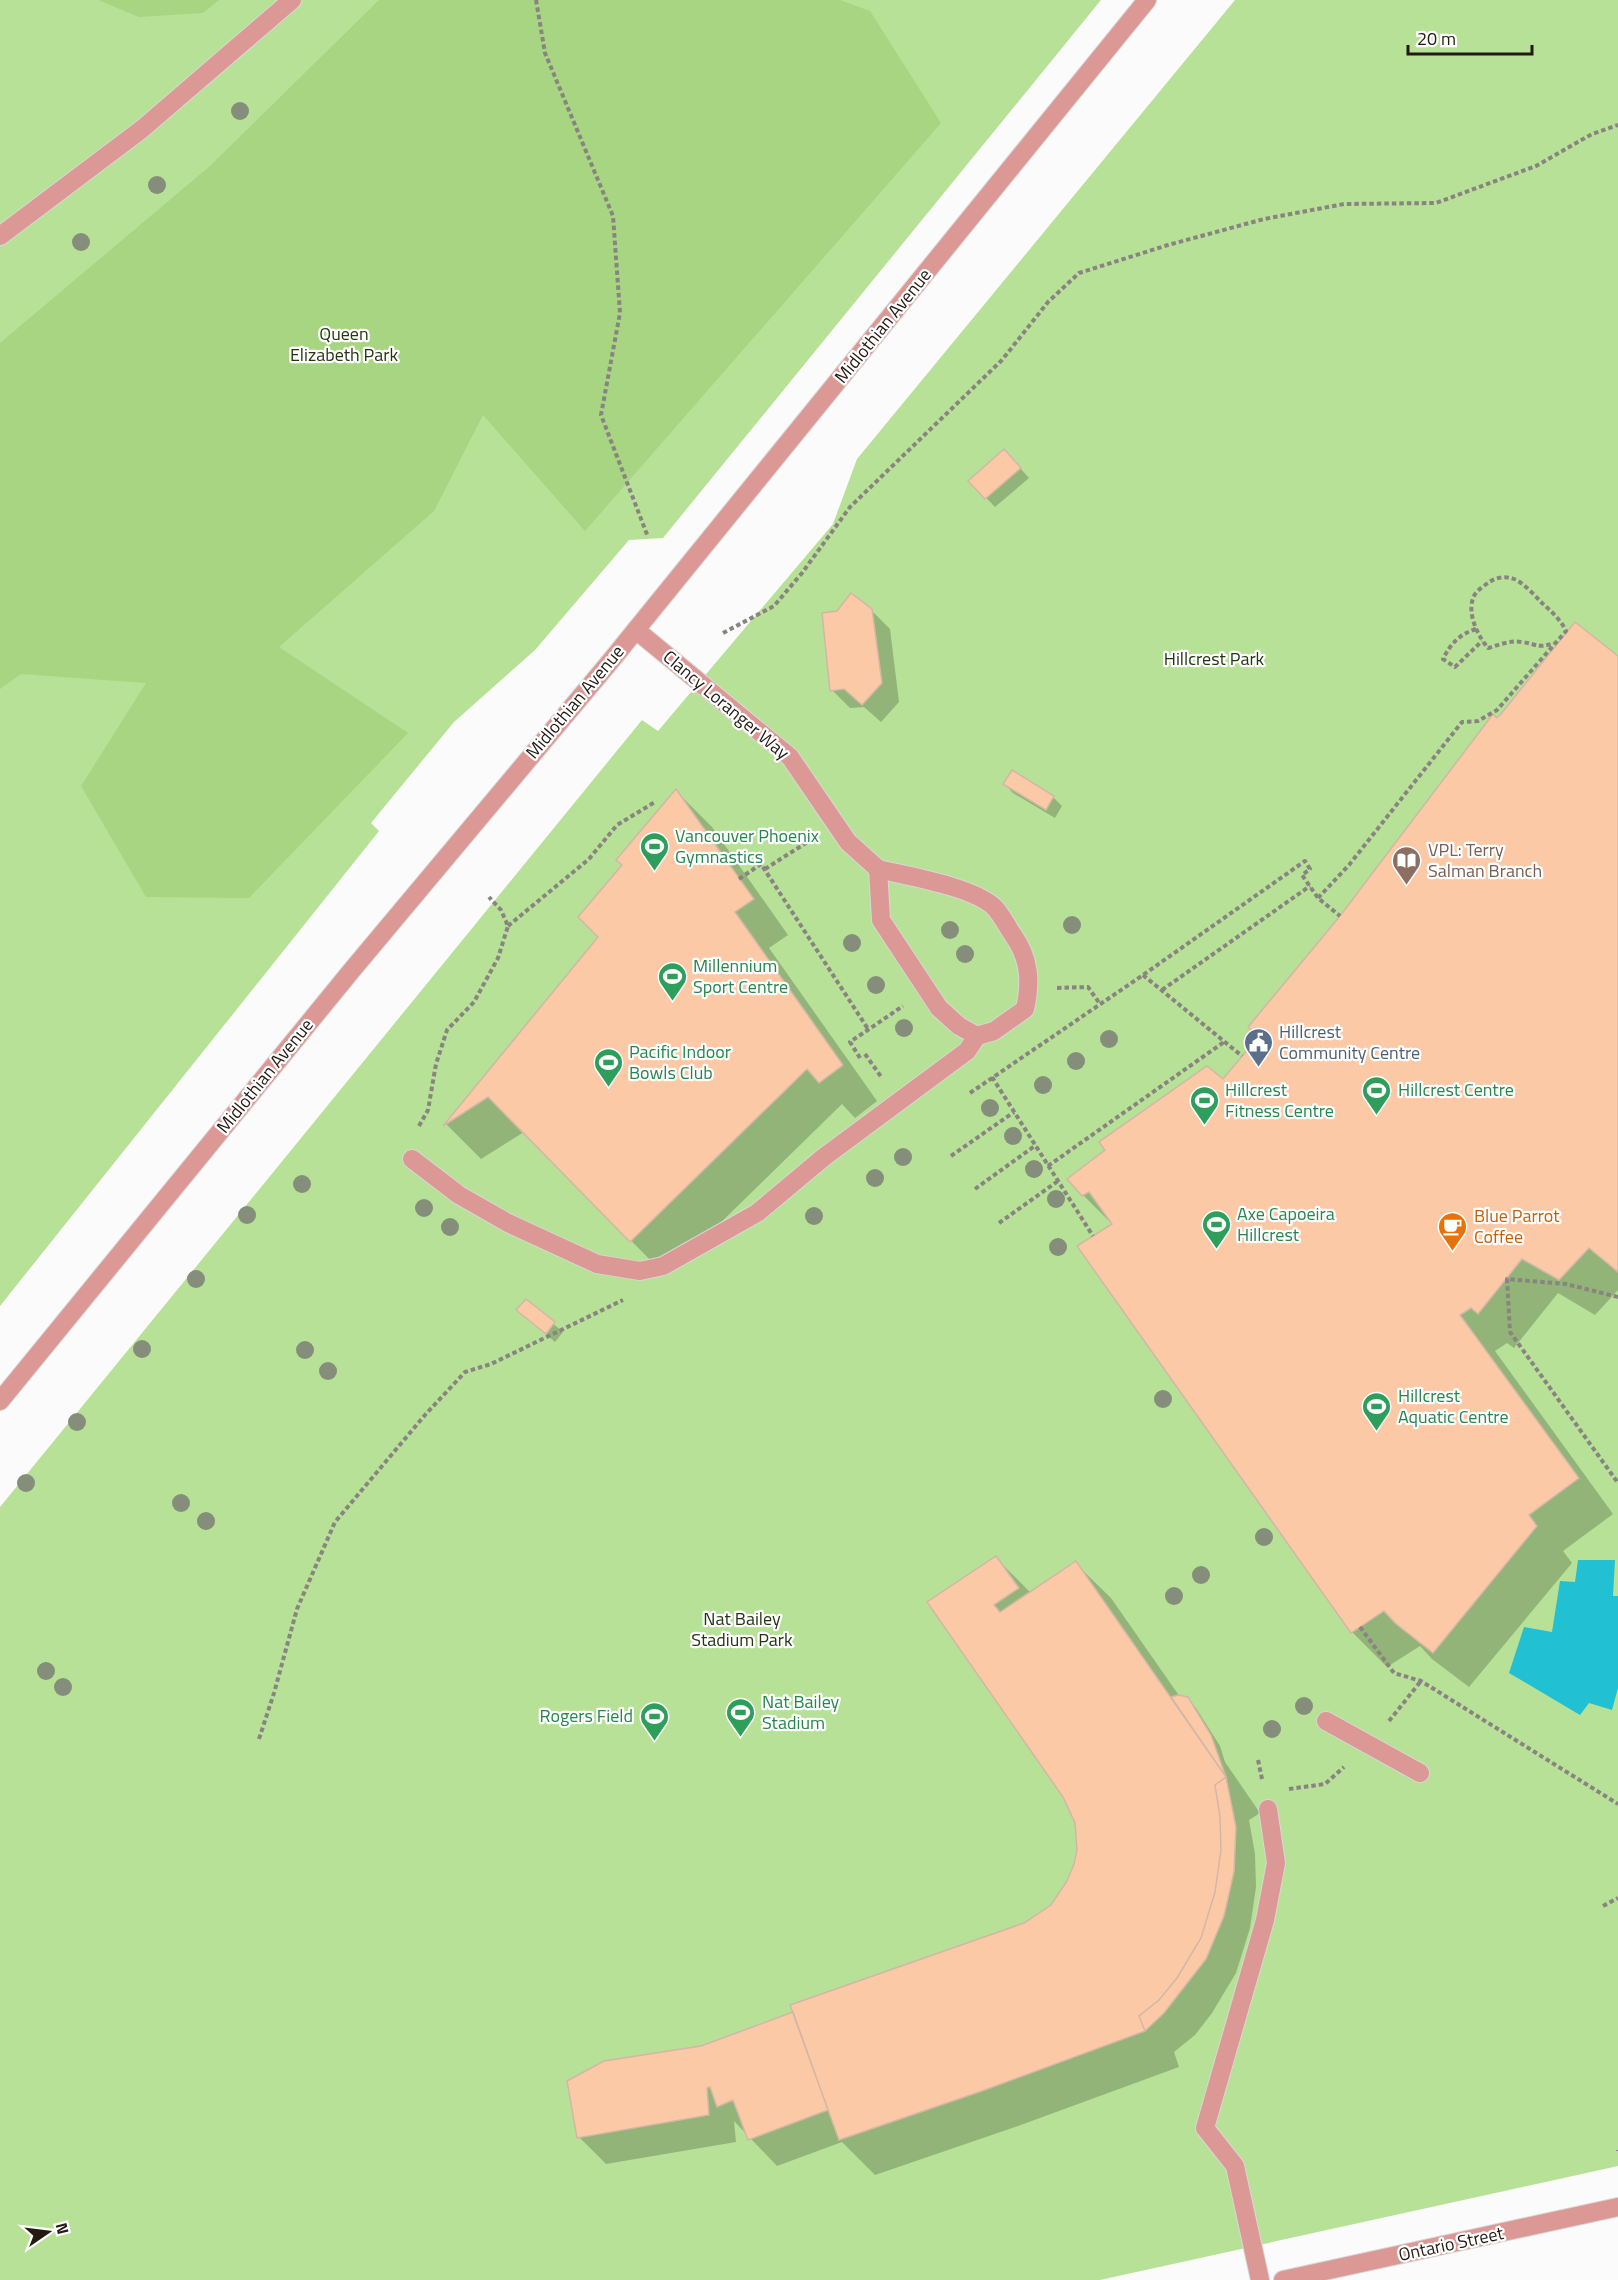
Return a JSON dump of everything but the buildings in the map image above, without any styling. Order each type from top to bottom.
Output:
[{"type":"street","points":[[0,236],[142,129],[292,0]]},
{"type":"street","name":"Midlothian Avenue","points":[[0,1401],[359,961],[636,630],[1147,0]]},
{"type":"street","name":"Clancy Loranger Way","points":[[636,630],[790,757],[848,842],[878,869],[971,893],[994,907],[1020,945],[1028,966],[1030,989]]},
{"type":"street","points":[[878,869],[881,920],[939,1008],[959,1026],[978,1036]]},
{"type":"street","points":[[412,1160],[459,1195],[498,1217],[597,1264],[640,1270],[663,1266],[757,1212],[824,1157],[967,1051],[978,1036],[994,1031],[1025,1010],[1030,989]]},
{"type":"street","points":[[1326,1721],[1420,1773]]},
{"type":"street","points":[[1260,2280],[1235,2166],[1205,2128],[1265,1920],[1276,1863],[1268,1809]]},
{"type":"street","name":"Ontario Street","points":[[1284,2280],[1618,2207]]},
{"type":"path","points":[[536,0],[545,53],[612,216],[620,313],[601,415],[648,537]]},
{"type":"path","points":[[723,633],[774,606],[802,573],[850,507],[1002,360],[1048,302],[1079,273],[1168,245],[1264,219],[1344,204],[1436,203],[1536,166],[1592,134],[1618,124]]},
{"type":"path","points":[[1318,898],[1349,865],[1462,722],[1478,721],[1497,710],[1566,631],[1562,624],[1517,580],[1508,577],[1496,579],[1483,586],[1474,596],[1472,607],[1476,628],[1488,648],[1519,641],[1536,647],[1554,643]]},
{"type":"path","points":[[1476,628],[1455,640],[1443,659],[1455,667],[1482,641]]},
{"type":"path","points":[[1497,710],[1501,714]]},
{"type":"path","points":[[419,1126],[428,1110],[436,1064],[447,1030],[474,1002],[498,958],[508,926],[589,859],[617,825],[655,802]]},
{"type":"path","points":[[765,869],[809,841]]},
{"type":"path","points":[[969,1093],[1305,861],[1310,869],[1302,875],[1318,898],[1340,916]]},
{"type":"path","points":[[739,879],[761,864],[868,1029]]},
{"type":"path","points":[[1162,990],[1310,886]]},
{"type":"path","points":[[489,897],[501,910],[508,926]]},
{"type":"path","points":[[1143,975],[1242,1056]]},
{"type":"path","points":[[1030,989],[1088,987],[1100,1004]]},
{"type":"path","points":[[860,1058],[850,1042],[909,1002]]},
{"type":"path","points":[[1048,1166],[1224,1042]]},
{"type":"path","points":[[992,1077],[1093,1236]]},
{"type":"path","points":[[951,1156],[1014,1112]]},
{"type":"path","points":[[975,1189],[1036,1145]]},
{"type":"path","points":[[999,1223],[1058,1181]]},
{"type":"path","points":[[1618,1297],[1566,1284],[1507,1279],[1510,1332],[1618,1483]]},
{"type":"path","points":[[259,1739],[297,1609],[335,1522],[425,1415],[465,1372],[491,1365],[626,1299]]},
{"type":"path","points":[[1360,1626],[1394,1673],[1421,1682],[1618,1804]]},
{"type":"path","points":[[1603,1905],[1618,1898]]},
{"type":"green space","name":"Queen Elizabeth Park","points":[[0,0],[1101,0],[663,538],[629,540],[535,650],[454,722],[371,823],[379,831],[0,1306]]},
{"type":"green space","points":[[98,0],[219,0],[203,13],[139,17]]},
{"type":"green space","name":"Queen Elizabeth Park","points":[[379,0],[840,0],[870,11],[941,123],[585,531],[483,415],[434,511],[279,647],[408,733],[249,898],[146,897],[81,786],[146,683],[21,674],[0,689],[0,343],[210,166]]},
{"type":"green space","name":"Nat Bailey Stadium Park","points":[[1235,0],[1618,0],[1618,2166],[1100,2280],[0,2280],[0,1507],[642,720],[658,731],[833,524],[857,459]]},
{"type":"water","points":[[1578,1560],[1615,1560],[1613,1596],[1618,1596],[1618,1688],[1612,1710],[1589,1703],[1580,1715],[1509,1673],[1524,1627],[1552,1632],[1560,1581],[1575,1582]]},
{"type":"place","name":"Vancouver Phoenix Gymnastics","points":[[654,872]]},
{"type":"place","name":"VPL: Terry Salman Branch","points":[[1407,886]]},
{"type":"place","name":"Millennium Sport Centre","points":[[672,1002]]},
{"type":"place","name":"Hillcrest Community Centre","points":[[1258,1068]]},
{"type":"place","name":"Pacific Indoor Bowls Club","points":[[608,1088]]},
{"type":"place","name":"Hillcrest Centre","points":[[1377,1116]]},
{"type":"place","name":"Hillcrest Fitness Centre","points":[[1204,1126]]},
{"type":"place","name":"Axe Capoeira Hillcrest","points":[[1216,1250]]},
{"type":"place","name":"Blue Parrot Coffee","points":[[1453,1252]]},
{"type":"place","name":"Hillcrest Aquatic Centre","points":[[1377,1432]]},
{"type":"place","name":"Nat Bailey Stadium","points":[[741,1738]]},
{"type":"place","name":"Rogers Field","points":[[654,1742]]},
{"type":"park label","name":"Hillcrest Park","points":[[1214,659]]}]
